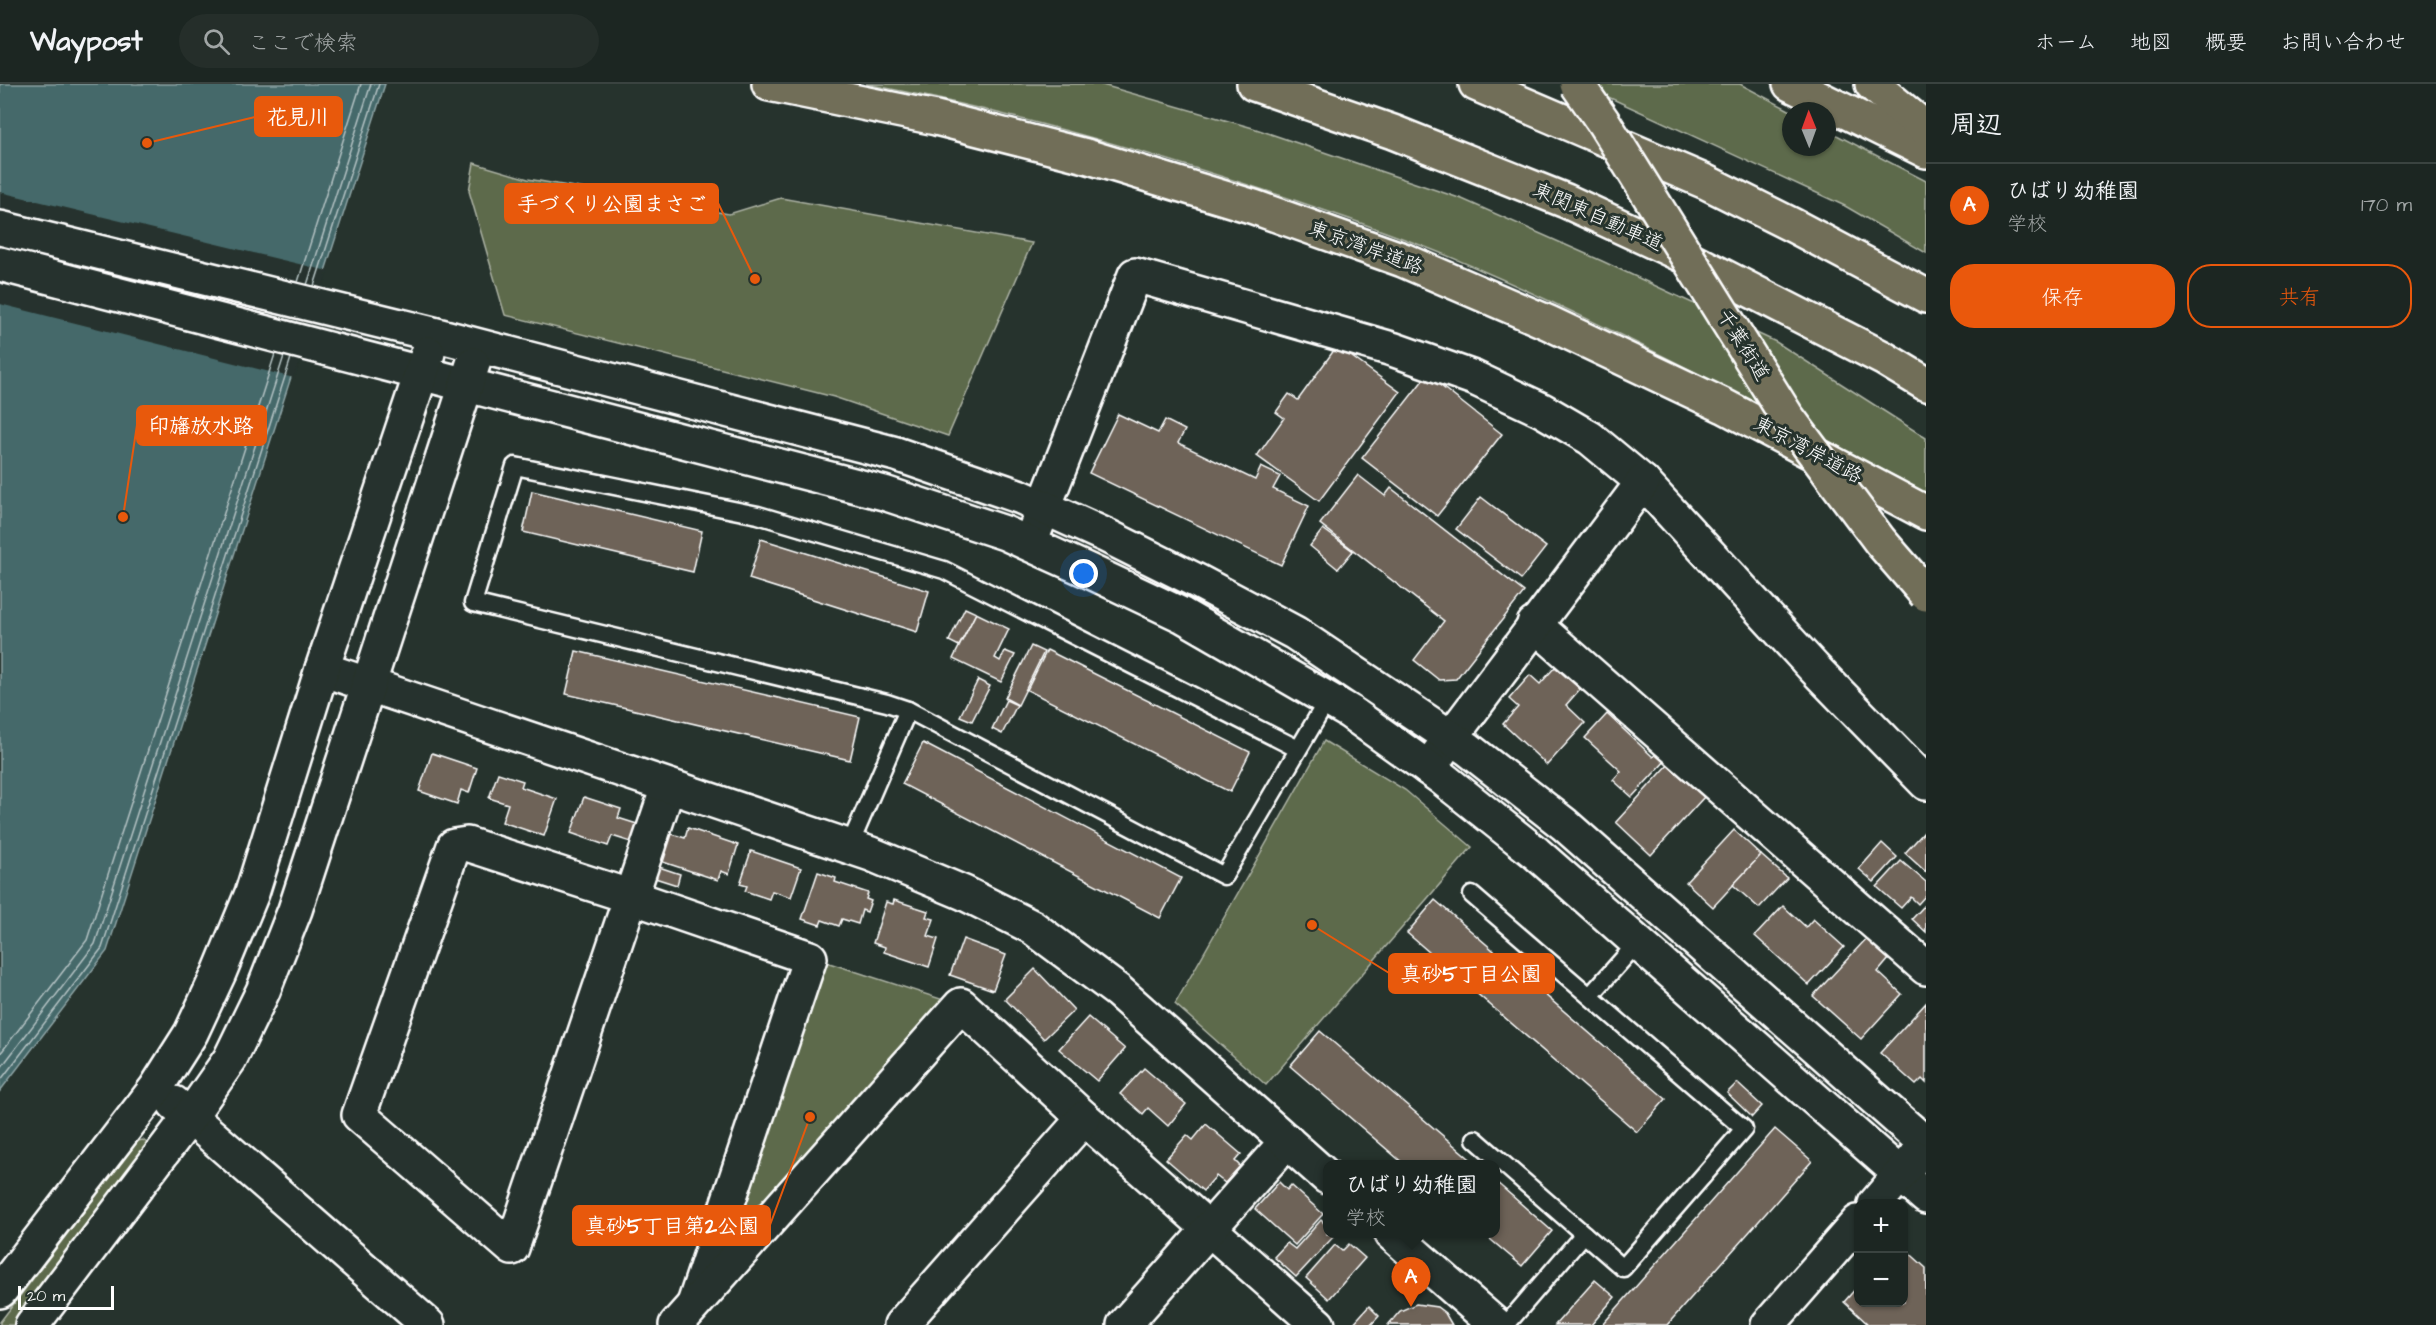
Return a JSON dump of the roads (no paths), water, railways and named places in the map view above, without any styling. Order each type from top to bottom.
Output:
[{"type":"highway","name":"東京湾岸道路","points":[[769,84],[936,118],[1086,156],[1254,207],[1403,260],[1549,323],[1724,406],[1926,513]]},
{"type":"highway","name":"東関東自動車道","points":[[1254,84],[1393,132],[1566,201],[1680,254],[1883,358],[1926,384]]},
{"type":"highway","points":[[1476,84],[1706,182],[1926,296]]},
{"type":"highway","name":"千葉街道","points":[[1577,84],[1611,133],[1786,415],[1880,541],[1926,594]]},
{"type":"highway","points":[[1790,84],[1926,151]]},
{"type":"highway","points":[[1872,84],[1926,129]]},
{"type":"street","points":[[0,228],[478,345],[896,454],[1045,507],[1199,582],[1295,633],[1451,737],[1564,824],[1926,1145],[1879,1199]]},
{"type":"street","points":[[0,264],[884,493],[1030,543],[1182,615],[1328,699],[1428,768],[1536,853],[1926,1197]]},
{"type":"street","points":[[1030,543],[1135,275],[1322,327],[1474,378],[1542,410],[1590,438],[1643,482],[1814,668],[1926,783]]},
{"type":"street","points":[[0,1291],[156,1088],[191,1033],[252,893],[322,669],[423,372],[433,334]]},
{"type":"street","points":[[32,1325],[230,1059],[262,991],[295,910],[467,385],[478,345]]},
{"type":"street","points":[[1428,768],[1643,482]]},
{"type":"street","points":[[1534,624],[1926,968]]},
{"type":"street","points":[[322,669],[849,847],[964,892],[1032,927],[1118,991],[1323,1173]]},
{"type":"street","points":[[668,787],[632,897],[512,1248],[359,1115],[454,846],[467,844],[632,897],[810,958],[685,1315]]},
{"type":"street","points":[[685,1315],[961,1005],[1084,1118],[1318,1325]]},
{"type":"street","points":[[156,1088],[190,1115],[428,1325]]},
{"type":"street","points":[[901,1325],[1084,1118]]},
{"type":"street","points":[[1124,1325],[1287,1141]]},
{"type":"street","points":[[1768,1325],[1854,1227]]},
{"type":"street","points":[[1398,1238],[1496,1325]]},
{"type":"lane","points":[[1298,749],[944,570],[758,515],[515,466],[473,603],[875,700],[908,710],[1224,876],[1328,699]]},
{"type":"lane","points":[[849,847],[908,710]]},
{"type":"lane","points":[[1472,895],[1744,1129],[1623,1268],[1500,1161]]},
{"type":"lane","points":[[1590,996],[1638,942]]},
{"type":"lane","points":[[1475,1139],[1499,1160]]},
{"type":"lane","points":[[1506,1325],[1584,1234]]},
{"type":"water","points":[[0,84],[385,84],[107,951],[0,1091]]},
{"type":"place","name":"花見川","points":[[147,143]]},
{"type":"place","name":"手づくり公園まさご","points":[[755,279]]},
{"type":"place","name":"印旛放水路","points":[[123,517]]},
{"type":"place","name":"真砂5丁目公園","points":[[1312,925]]},
{"type":"place","name":"真砂5丁目第2公園","points":[[810,1117]]},
{"type":"place","name":"ひばり幼稚園","points":[[1411,1307]]}]
